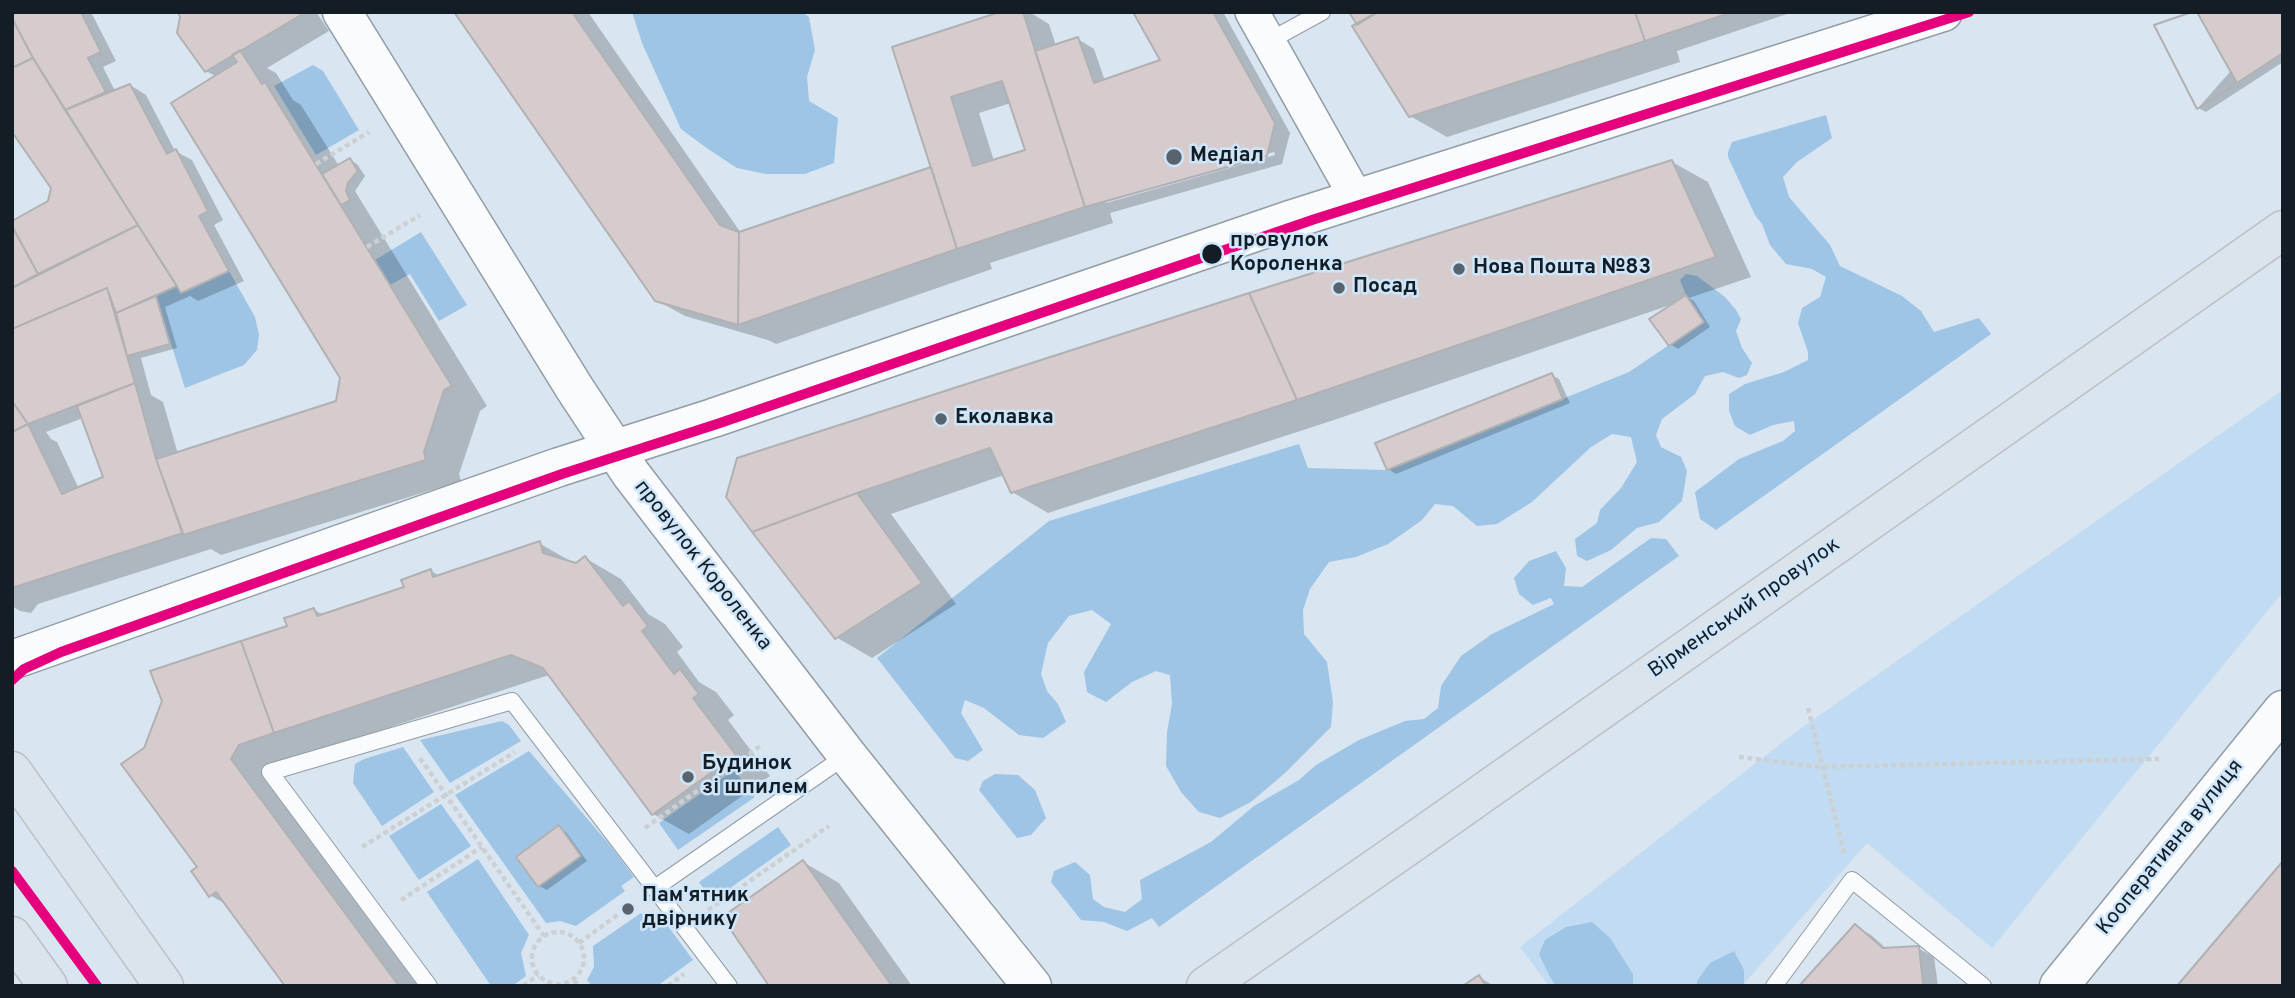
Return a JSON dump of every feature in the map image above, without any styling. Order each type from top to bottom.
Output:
[{"type":"main road","name":"Вірменський провулок","points":[[1224,981],[2283,230]]},
{"type":"main road","points":[[12,771],[164,986]]},
{"type":"main road","points":[[12,936],[48,986]]},
{"type":"street","name":"провулок Короленка","points":[[342,12],[575,389],[646,494],[847,755],[1032,986]]},
{"type":"street","points":[[1252,12],[1357,198]]},
{"type":"street","points":[[12,660],[615,449],[1357,198],[1943,12]]},
{"type":"street","name":"Кооперативна вулиця","points":[[2059,986],[2283,710]]},
{"type":"lane","points":[[1269,41],[1322,12]]},
{"type":"lane","points":[[429,986],[270,772],[512,701],[729,986]]},
{"type":"lane","points":[[654,888],[847,755]]},
{"type":"lane","points":[[1774,986],[1852,880],[1983,986]]},
{"type":"path","points":[[316,164],[370,132]]},
{"type":"path","points":[[367,247],[421,215]]},
{"type":"path","points":[[1808,708],[1852,880]]},
{"type":"path","points":[[402,733],[544,936]]},
{"type":"path","points":[[337,863],[539,737]]},
{"type":"path","points":[[621,845],[763,744]]},
{"type":"path","points":[[1739,757],[1821,767],[2160,759]]},
{"type":"path","points":[[684,927],[829,826]]},
{"type":"path","points":[[377,915],[482,847]]},
{"type":"path","points":[[579,943],[620,913]]},
{"type":"path","points":[[560,932],[569,934],[579,943],[584,953],[584,962],[582,970],[574,980],[552,985],[538,975],[533,967],[533,950],[544,936],[560,932]]},
{"type":"path","points":[[523,986],[538,975]]},
{"type":"path","points":[[574,980],[578,986]]},
{"type":"shaded area","points":[[632,12],[802,12],[809,17],[815,50],[807,77],[809,101],[838,118],[834,163],[805,174],[766,174],[737,168],[681,129],[642,43]]},
{"type":"shaded area","points":[[313,65],[323,71],[359,130],[316,155],[274,86]]},
{"type":"shaded area","points":[[1826,115],[1832,138],[1797,162],[1783,177],[1789,197],[1830,245],[1840,266],[1902,296],[1921,311],[1934,332],[1979,318],[1991,334],[1716,530],[1700,519],[1695,492],[1739,459],[1783,441],[1795,431],[1794,421],[1773,425],[1750,435],[1735,426],[1729,411],[1729,394],[1745,384],[1784,372],[1808,360],[1798,323],[1802,308],[1820,297],[1826,277],[1812,269],[1786,264],[1770,245],[1728,152],[1732,142]]},
{"type":"shaded area","points":[[421,232],[467,305],[439,321],[410,274],[390,285],[375,260]]},
{"type":"shaded area","points":[[229,271],[255,317],[259,335],[257,350],[244,365],[185,388],[156,296],[177,286],[181,293]]},
{"type":"shaded area","points":[[1686,274],[1697,276],[1725,297],[1736,310],[1741,319],[1736,331],[1742,348],[1752,363],[1747,375],[1739,378],[1723,372],[1705,376],[1695,394],[1662,419],[1656,435],[1661,447],[1681,457],[1687,471],[1682,501],[1659,522],[1637,528],[1611,550],[1587,561],[1577,556],[1575,539],[1597,523],[1600,510],[1621,488],[1637,462],[1631,437],[1612,434],[1591,447],[1532,502],[1497,524],[1477,526],[1453,506],[1435,504],[1422,520],[1388,544],[1356,557],[1329,562],[1310,589],[1303,610],[1304,634],[1327,662],[1333,702],[1331,727],[1251,802],[1220,818],[1199,812],[1181,792],[1166,766],[1167,732],[1172,704],[1170,675],[1156,671],[1132,682],[1106,702],[1087,692],[1084,672],[1111,624],[1092,610],[1069,616],[1048,643],[1041,674],[1047,691],[1058,704],[1066,722],[1043,738],[1019,735],[984,708],[965,700],[961,713],[983,750],[968,761],[955,758],[877,658],[1049,521],[1299,444],[1308,468],[1387,470],[1629,372],[1703,322],[1680,280]]},
{"type":"shaded area","points":[[2283,390],[2283,592],[1992,948],[1867,843],[1742,986],[1549,986],[1520,947],[1797,731]]},
{"type":"shaded area","points":[[1651,538],[1666,539],[1679,556],[1159,927],[1152,918],[1127,931],[1104,922],[1081,920],[1051,882],[1054,871],[1075,862],[1090,875],[1093,899],[1104,907],[1125,912],[1142,899],[1140,880],[1211,842],[1254,806],[1299,780],[1316,765],[1359,740],[1405,721],[1424,719],[1438,708],[1441,686],[1461,656],[1492,634],[1554,604],[1551,598],[1533,605],[1519,594],[1514,578],[1529,561],[1556,551],[1566,568],[1564,586],[1582,587]]},
{"type":"shaded area","points":[[502,721],[509,725],[521,741],[450,783],[420,740]]},
{"type":"shaded area","points":[[403,747],[434,792],[382,826],[353,783],[355,764]]},
{"type":"shaded area","points":[[529,751],[634,877],[621,886],[625,891],[576,926],[560,921],[546,923],[455,795]]},
{"type":"shaded area","points":[[734,770],[755,797],[678,850],[659,823]]},
{"type":"shaded area","points":[[995,774],[1018,775],[1035,790],[1046,818],[1031,835],[1017,838],[979,790],[983,781]]},
{"type":"shaded area","points":[[441,804],[471,846],[419,880],[389,836]]},
{"type":"shaded area","points":[[778,827],[791,845],[712,901],[699,882]]},
{"type":"shaded area","points":[[478,859],[529,935],[521,953],[526,976],[512,986],[491,986],[427,892]]},
{"type":"shaded area","points":[[641,913],[651,926],[662,918],[693,960],[657,986],[592,986],[587,980],[594,967],[593,946]]},
{"type":"shaded area","points":[[1592,922],[1610,938],[1633,974],[1633,986],[1556,986],[1550,977],[1539,954],[1545,940],[1566,927]]},
{"type":"shaded area","points":[[1734,951],[1744,970],[1744,986],[1697,986],[1697,981],[1710,963]]},
{"type":"building","points":[[12,12],[81,12],[101,52],[88,58],[106,92],[65,110],[33,58],[12,18]]},
{"type":"building","points":[[178,12],[300,12],[301,15],[205,72],[177,33],[180,17]]},
{"type":"building","points":[[454,12],[572,12],[720,225],[739,232],[738,325],[655,301]]},
{"type":"building","points":[[1000,12],[1023,12],[1085,207],[957,249],[892,47]],"holes":[[[1002,81],[1025,150],[973,166],[951,97]]]},
{"type":"building","points":[[1133,12],[1213,12],[1275,123],[1267,156],[1085,207],[1035,51],[1078,37],[1094,83],[1160,60]]},
{"type":"building","points":[[1349,12],[1378,12],[1357,25]]},
{"type":"building","points":[[1378,12],[1635,12],[1645,41],[1409,117],[1352,26]]},
{"type":"building","points":[[1635,12],[1733,12],[1645,41]]},
{"type":"building","points":[[2192,12],[2283,12],[2283,53],[2197,109],[2154,25]]},
{"type":"building","points":[[2197,12],[2237,83],[2197,109],[2154,25]]},
{"type":"building","points":[[12,18],[33,58],[12,68]]},
{"type":"building","points":[[240,50],[262,84],[265,82],[452,386],[444,390],[424,452],[426,460],[183,535],[156,459],[336,401],[340,378],[171,103],[237,62],[232,55]]},
{"type":"building","points":[[33,58],[138,225],[38,274],[12,226],[12,221],[48,201],[51,188],[12,132],[12,68]]},
{"type":"building","points":[[130,84],[167,154],[176,149],[208,211],[199,216],[229,271],[181,293],[65,110]]},
{"type":"building","points":[[350,158],[358,171],[348,183],[346,191],[350,200],[341,205],[322,174]]},
{"type":"building","points":[[1672,160],[1716,257],[1297,400],[1249,293]]},
{"type":"building","points":[[931,167],[957,249],[738,325],[739,232]]},
{"type":"building","points":[[138,225],[177,286],[116,313],[107,288],[12,329],[12,288]]},
{"type":"building","points":[[12,226],[38,274],[12,288]]},
{"type":"building","points":[[107,288],[135,383],[28,424],[12,401],[12,329]]},
{"type":"building","points":[[1249,293],[1297,400],[1011,493],[990,448],[752,532],[726,497],[737,458]]},
{"type":"building","points":[[1686,295],[1704,322],[1669,346],[1649,319]]},
{"type":"building","points":[[156,296],[170,344],[127,356],[116,313]]},
{"type":"building","points":[[1552,373],[1563,399],[1387,470],[1375,443]]},
{"type":"building","points":[[135,383],[156,459],[183,533],[12,588],[12,432],[28,424],[62,494],[103,477],[77,406]]},
{"type":"building","points":[[12,401],[28,424],[12,432]]},
{"type":"building","points":[[857,493],[922,583],[835,639],[752,532]]},
{"type":"building","points":[[540,541],[543,553],[576,563],[585,556],[623,606],[629,601],[648,626],[642,631],[674,674],[680,669],[699,694],[693,698],[736,755],[652,815],[543,668],[511,655],[274,733],[241,641],[287,626],[284,618],[314,608],[317,616],[404,587],[401,580],[431,569],[433,577]]},
{"type":"building","points":[[241,641],[274,733],[239,745],[231,759],[399,986],[285,986],[216,892],[209,897],[191,871],[197,867],[121,764],[144,748],[162,701],[150,671]]},
{"type":"building","points":[[559,825],[581,856],[538,887],[516,857]]},
{"type":"building","points":[[803,860],[892,986],[769,986],[722,917]]},
{"type":"building","points":[[2283,861],[2283,986],[2177,986]]},
{"type":"building","points":[[1855,924],[1883,948],[1919,946],[1925,986],[1799,986]]},
{"type":"building","points":[[1479,975],[1486,986],[1463,986],[1464,985]]},
{"type":"transit line","points":[[12,680],[24,669],[61,652],[562,474],[717,424],[1315,219],[1969,12]]},
{"type":"transit line","points":[[12,871],[97,986]]},
{"type":"place","name":"Медіал","points":[[1174,157]]},
{"type":"place","name":"провулок Короленка","points":[[1212,254]]},
{"type":"place","name":"Нова Пошта №83","points":[[1459,269]]},
{"type":"place","name":"Посад","points":[[1339,288]]},
{"type":"place","name":"Еколавка","points":[[941,419]]},
{"type":"place","name":"Будинок зі шпилем","points":[[688,777]]},
{"type":"place","name":"Пам'ятник двірнику","points":[[628,909]]}]
